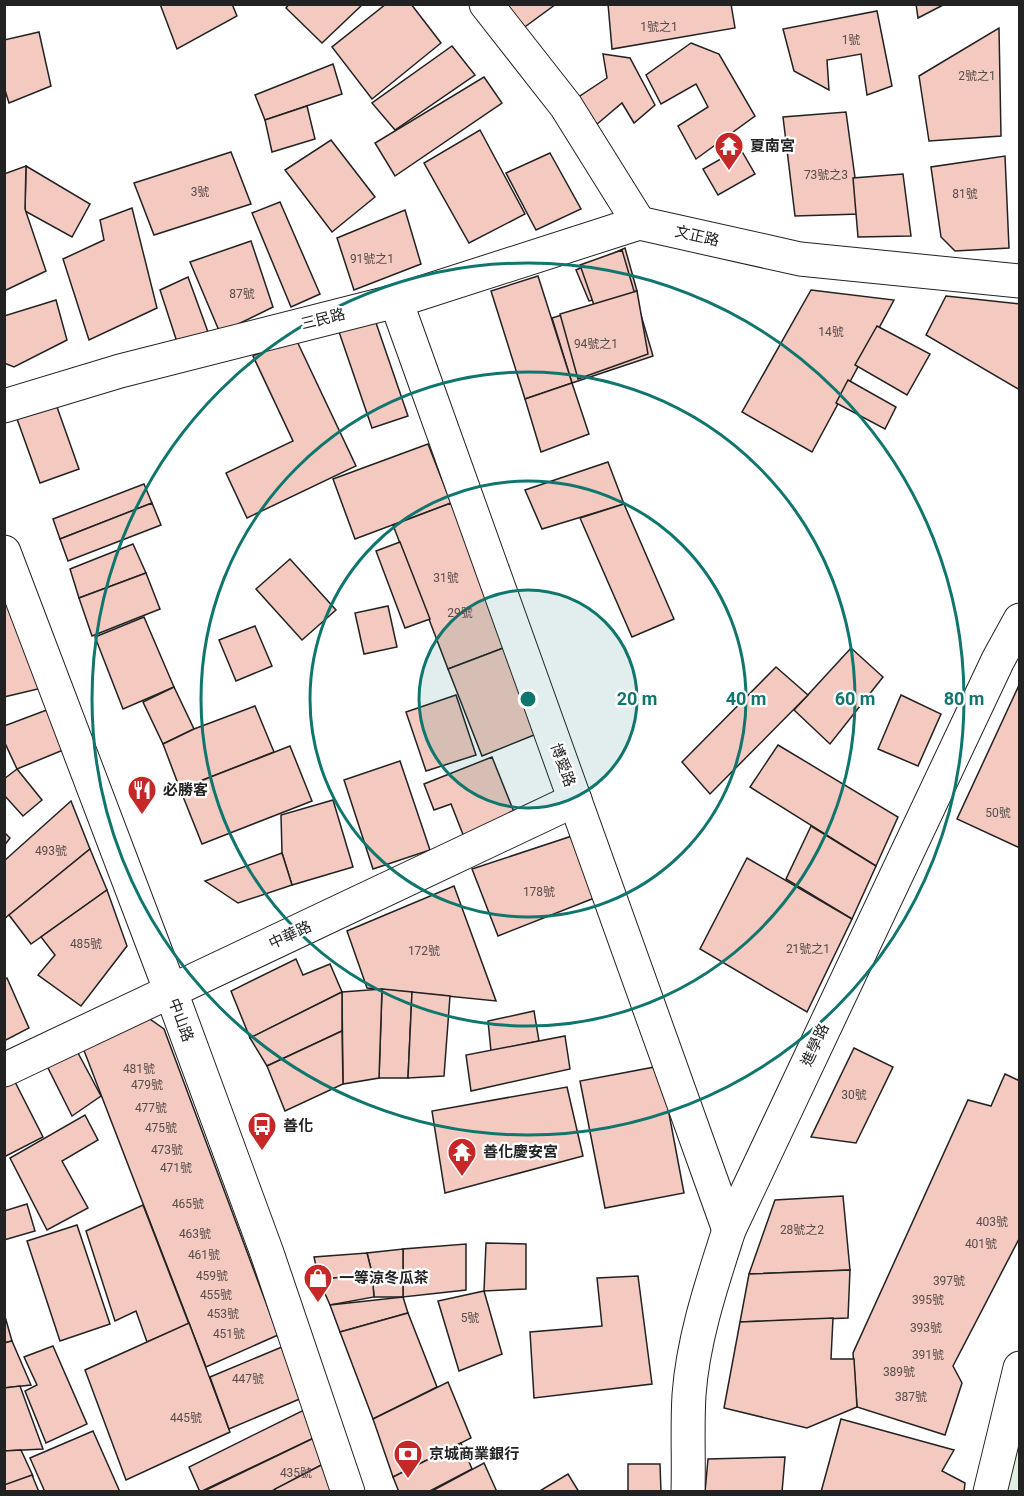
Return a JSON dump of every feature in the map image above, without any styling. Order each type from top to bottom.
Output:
[{"type":"street","points":[[486,4],[566,106],[639,223]]},
{"type":"street","name":"文正路","points":[[639,223],[800,259],[1020,281]]},
{"type":"street","name":"三民路","points":[[4,406],[120,371],[396,301],[639,223]]},
{"type":"street","name":"博愛路","points":[[396,301],[729,1230]]},
{"type":"street","name":"中山路","points":[[4,552],[171,992],[267,1254],[348,1491]]},
{"type":"street","name":"進學路","points":[[688,1491],[689,1394],[698,1342],[715,1272],[729,1230],[968,724],[1020,620]]},
{"type":"street","name":"中華路","points":[[4,1070],[575,800]]},
{"type":"street","points":[[990,1491],[1020,1368]]},
{"type":"green space","points":[[1019,1432],[1019,1491],[1007,1491]]},
{"type":"building","points":[[160,4],[232,4],[237,16],[177,49]]},
{"type":"building","points":[[289,4],[363,4],[322,43],[286,8]]},
{"type":"building","points":[[386,4],[411,4],[441,43],[372,99],[332,47]]},
{"type":"building","points":[[503,4],[556,4],[522,29]]},
{"type":"building","points":[[608,4],[731,4],[735,28],[612,49]]},
{"type":"building","points":[[916,4],[945,4],[918,18]]},
{"type":"building","points":[[877,11],[892,86],[867,95],[861,54],[827,60],[829,90],[794,71],[783,29]]},
{"type":"building","points":[[999,28],[1001,136],[929,141],[919,76]]},
{"type":"building","points":[[39,32],[51,86],[9,103],[4,87],[4,40]]},
{"type":"building","points":[[691,43],[719,54],[755,116],[696,159],[678,126],[708,107],[696,84],[661,104],[646,75]]},
{"type":"building","points":[[452,46],[475,75],[395,130],[372,103]]},
{"type":"building","points":[[603,54],[630,58],[655,105],[634,123],[622,103],[596,125],[577,98],[607,78]]},
{"type":"building","points":[[333,64],[342,94],[265,120],[255,95]]},
{"type":"building","points":[[484,77],[502,103],[395,176],[375,143]]},
{"type":"building","points":[[307,106],[315,139],[272,152],[265,120]]},
{"type":"building","points":[[846,112],[860,214],[795,216],[783,117]]},
{"type":"building","points":[[480,130],[525,214],[469,243],[424,163]]},
{"type":"building","points":[[331,140],[375,197],[332,232],[285,170]]},
{"type":"building","name":"夏南宮","points":[[740,148],[755,174],[718,195],[703,169]]},
{"type":"building","points":[[231,152],[251,204],[154,235],[134,183]]},
{"type":"building","points":[[550,153],[581,209],[536,230],[506,173]]},
{"type":"building","points":[[1005,156],[1009,248],[955,251],[941,237],[931,167]]},
{"type":"building","points":[[26,166],[90,204],[72,237],[25,211]]},
{"type":"building","points":[[26,166],[25,209],[46,271],[4,291],[4,174]]},
{"type":"building","points":[[903,174],[911,236],[858,237],[853,178]]},
{"type":"building","points":[[280,202],[320,294],[291,307],[252,213]]},
{"type":"building","points":[[132,208],[157,308],[89,340],[63,259],[104,240],[100,220]]},
{"type":"building","points":[[405,210],[421,264],[354,290],[337,238]]},
{"type":"building","points":[[251,241],[273,307],[220,333],[190,262]]},
{"type":"building","points":[[625,248],[637,291],[589,301],[576,270]]},
{"type":"building","points":[[622,250],[653,356],[572,383],[552,318],[594,305],[580,265]]},
{"type":"building","points":[[538,276],[572,383],[525,399],[491,291]]},
{"type":"building","points":[[188,277],[208,332],[177,342],[160,290]]},
{"type":"building","points":[[811,290],[894,300],[812,452],[742,412]]},
{"type":"building","points":[[637,291],[648,354],[578,379],[560,314]]},
{"type":"building","points":[[946,296],[1020,304],[1020,390],[926,335]]},
{"type":"building","points":[[56,300],[67,340],[14,367],[4,363],[4,316]]},
{"type":"building","points":[[374,317],[408,416],[372,428],[338,329]]},
{"type":"building","points":[[877,326],[930,354],[907,395],[855,365]]},
{"type":"building","points":[[295,337],[356,466],[247,518],[226,473],[293,441],[253,356]]},
{"type":"building","points":[[848,380],[896,407],[885,429],[836,403]]},
{"type":"building","points":[[572,383],[589,434],[541,452],[525,399]]},
{"type":"building","points":[[57,407],[79,469],[40,483],[17,419]]},
{"type":"building","points":[[428,444],[451,503],[355,539],[333,479]]},
{"type":"building","points":[[608,462],[624,504],[542,529],[525,490]]},
{"type":"building","points":[[144,484],[152,503],[60,539],[53,519]]},
{"type":"building","points":[[152,503],[161,525],[68,561],[60,539]]},
{"type":"building","points":[[451,503],[506,647],[448,669],[393,525]]},
{"type":"building","points":[[624,504],[674,619],[632,637],[580,518]]},
{"type":"building","points":[[400,542],[430,619],[405,628],[376,551]]},
{"type":"building","points":[[133,544],[146,573],[79,598],[70,569]]},
{"type":"building","points":[[290,559],[336,610],[302,640],[256,589]]},
{"type":"building","points":[[146,573],[160,609],[92,636],[79,598]]},
{"type":"building","points":[[4,594],[42,688],[4,697]]},
{"type":"building","points":[[388,606],[397,647],[364,654],[355,613]]},
{"type":"building","points":[[144,617],[174,687],[123,709],[95,637]]},
{"type":"building","points":[[255,626],[272,666],[236,681],[219,640]]},
{"type":"building","points":[[506,647],[539,733],[482,756],[448,669]]},
{"type":"building","points":[[851,648],[883,677],[830,744],[794,710]]},
{"type":"building","points":[[776,667],[808,695],[710,794],[682,762]]},
{"type":"building","points":[[1020,683],[1020,848],[957,819]]},
{"type":"building","points":[[174,687],[194,729],[163,744],[143,702]]},
{"type":"building","points":[[456,695],[476,755],[426,771],[406,712]]},
{"type":"building","points":[[901,695],[941,714],[918,766],[878,749]]},
{"type":"building","points":[[255,706],[274,752],[180,789],[163,744],[194,729]]},
{"type":"building","points":[[52,708],[68,748],[17,769],[4,741],[4,726]]},
{"type":"building","points":[[778,745],[898,817],[876,866],[750,787]]},
{"type":"building","points":[[290,746],[312,801],[202,844],[180,789]]},
{"type":"building","points":[[492,757],[516,817],[464,837],[451,804],[434,810],[424,784]]},
{"type":"building","points":[[400,761],[430,850],[373,869],[344,780]]},
{"type":"building","points":[[17,769],[42,800],[23,816],[4,795],[4,779]]},
{"type":"building","points":[[333,800],[353,867],[292,885],[282,853],[281,815]]},
{"type":"building","points":[[71,801],[90,849],[4,919],[4,861]]},
{"type":"building","points":[[811,826],[876,866],[852,919],[786,879]]},
{"type":"building","points":[[4,832],[10,838],[4,846]]},
{"type":"building","points":[[581,833],[602,895],[498,936],[472,869]]},
{"type":"building","points":[[90,849],[107,890],[31,944],[9,915]]},
{"type":"building","points":[[282,853],[292,885],[238,903],[205,881]]},
{"type":"building","points":[[747,858],[852,919],[807,1012],[700,949]]},
{"type":"building","points":[[454,886],[496,1001],[367,988],[347,931]]},
{"type":"building","points":[[107,890],[127,946],[81,1006],[38,975],[55,955],[41,937]]},
{"type":"building","points":[[296,959],[303,975],[330,964],[342,992],[250,1038],[231,991]]},
{"type":"building","points":[[7,978],[29,1028],[4,1041],[4,980]]},
{"type":"building","points":[[382,989],[412,992],[408,1078],[379,1078]]},
{"type":"building","points":[[382,989],[379,1078],[343,1084],[342,992]]},
{"type":"building","points":[[342,992],[342,1031],[267,1066],[250,1038]]},
{"type":"building","points":[[412,992],[450,996],[444,1076],[408,1078]]},
{"type":"building","points":[[137,1010],[164,1029],[278,1335],[206,1367],[78,1035]]},
{"type":"building","points":[[534,1011],[539,1041],[491,1051],[488,1021]]},
{"type":"building","points":[[342,1031],[343,1084],[285,1111],[267,1066]]},
{"type":"building","points":[[565,1036],[570,1069],[471,1091],[466,1055]]},
{"type":"building","points":[[70,1038],[101,1096],[72,1116],[40,1052]]},
{"type":"building","points":[[854,1048],[893,1067],[856,1143],[811,1137]]},
{"type":"building","points":[[660,1066],[684,1193],[605,1208],[580,1081]]},
{"type":"building","points":[[1005,1074],[1020,1081],[1020,1237],[953,1366],[962,1383],[945,1435],[857,1407],[853,1353],[968,1100],[991,1106]]},
{"type":"building","points":[[12,1076],[43,1137],[4,1157],[4,1079]]},
{"type":"building","points":[[567,1087],[583,1156],[445,1193],[432,1111]]},
{"type":"building","points":[[85,1115],[98,1140],[62,1161],[88,1208],[47,1230],[10,1158]]},
{"type":"building","points":[[843,1196],[850,1270],[749,1274],[775,1200]]},
{"type":"building","points":[[27,1204],[35,1231],[4,1240],[4,1211]]},
{"type":"building","points":[[143,1205],[189,1324],[147,1342],[136,1311],[115,1321],[86,1231]]},
{"type":"building","points":[[77,1225],[110,1324],[60,1341],[27,1241]]},
{"type":"building","points":[[486,1243],[526,1244],[526,1289],[484,1291]]},
{"type":"building","points":[[466,1244],[466,1290],[403,1297],[403,1249]]},
{"type":"building","points":[[403,1249],[403,1297],[374,1297],[367,1253]]},
{"type":"building","points":[[367,1253],[372,1273],[319,1280],[314,1257]]},
{"type":"building","points":[[850,1270],[848,1318],[740,1322],[749,1274]]},
{"type":"building","points":[[372,1273],[374,1297],[330,1305],[319,1280]]},
{"type":"building","points":[[638,1276],[652,1384],[534,1398],[530,1332],[602,1326],[597,1278]]},
{"type":"building","points":[[484,1291],[502,1354],[459,1371],[438,1301]]},
{"type":"building","points":[[403,1297],[408,1313],[340,1332],[330,1305]]},
{"type":"building","points":[[4,1313],[12,1341],[4,1343]]},
{"type":"building","points":[[408,1313],[437,1387],[373,1419],[340,1332]]},
{"type":"building","points":[[833,1318],[831,1359],[854,1359],[857,1407],[807,1428],[724,1408],[740,1322]]},
{"type":"building","points":[[189,1323],[230,1432],[126,1480],[85,1370]]},
{"type":"building","points":[[12,1341],[31,1385],[4,1388],[4,1343]]},
{"type":"building","points":[[289,1344],[309,1395],[229,1429],[210,1377]]},
{"type":"building","points":[[53,1346],[87,1424],[46,1443],[25,1391],[37,1385],[24,1357]]},
{"type":"building","points":[[448,1382],[471,1438],[393,1477],[373,1419]]},
{"type":"building","points":[[20,1386],[43,1449],[4,1451],[4,1388]]},
{"type":"building","points":[[306,1409],[318,1436],[200,1492],[189,1467]]},
{"type":"building","points":[[841,1419],[954,1450],[942,1471],[965,1483],[964,1492],[821,1492]]},
{"type":"building","points":[[93,1431],[120,1492],[45,1492],[30,1458]]},
{"type":"building","points":[[318,1436],[329,1461],[270,1492],[202,1492]]},
{"type":"building","points":[[461,1443],[472,1469],[428,1492],[399,1492],[393,1477]]},
{"type":"building","points":[[21,1450],[33,1476],[4,1486],[4,1451]]},
{"type":"building","points":[[785,1457],[782,1492],[705,1492],[708,1459]]},
{"type":"building","points":[[329,1461],[331,1492],[276,1492],[275,1489]]},
{"type":"building","points":[[484,1463],[497,1492],[430,1492]]},
{"type":"building","points":[[628,1464],[660,1464],[661,1492],[628,1492]]},
{"type":"building","points":[[568,1474],[579,1492],[538,1492]]},
{"type":"building","points":[[32,1475],[39,1492],[4,1492],[4,1485]]},
{"type":"place","name":"夏南宮","points":[[729,172]]},
{"type":"place","name":"必勝客","points":[[142,816]]},
{"type":"place","name":"善化","points":[[262,1152]]},
{"type":"place","name":"善化慶安宮","points":[[462,1178]]},
{"type":"place","name":"一等涼冬瓜茶","points":[[318,1304]]},
{"type":"place","name":"京城商業銀行","points":[[408,1480]]}]
